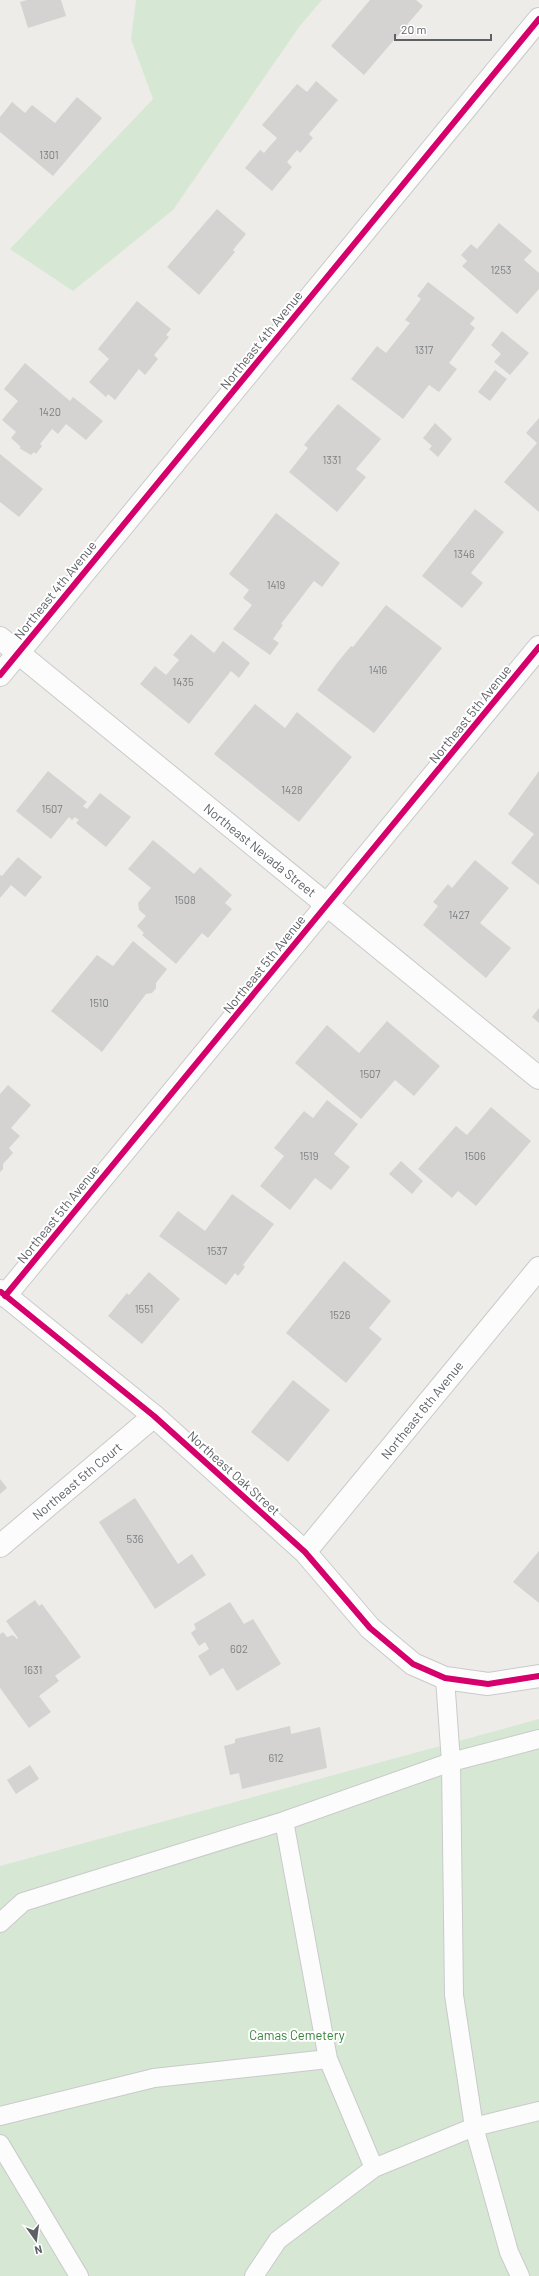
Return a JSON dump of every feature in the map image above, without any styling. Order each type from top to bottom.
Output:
[{"type":"street","name":"Northeast 4th Avenue","points":[[0,675],[539,19]]},
{"type":"street","name":"Northeast Nevada Street","points":[[0,638],[539,1078]]},
{"type":"street","name":"Northeast 5th Avenue","points":[[3,1293],[327,905],[539,647]]},
{"type":"street","name":"Northeast 6th Avenue","points":[[305,1552],[539,1268]]},
{"type":"street","name":"Northeast Oak Street","points":[[3,1293],[154,1416],[305,1552],[370,1628],[413,1664],[445,1678],[488,1684],[539,1676]]},
{"type":"street","name":"Northeast 5th Court","points":[[0,1546],[154,1416]]},
{"type":"lane","points":[[445,1678],[451,1762],[454,1995],[474,2127],[509,2252],[520,2276]]},
{"type":"lane","points":[[0,1923],[24,1902],[284,1821],[451,1762],[539,1738]]},
{"type":"lane","points":[[284,1821],[328,2059],[374,2168]]},
{"type":"lane","points":[[0,2116],[154,2078],[328,2059]]},
{"type":"lane","points":[[254,2276],[278,2240],[374,2168],[474,2127],[539,2111]]},
{"type":"lane","points":[[0,2144],[79,2276]]},
{"type":"green space","points":[[136,0],[322,0],[299,27],[173,210],[73,291],[10,249],[153,99],[131,39]]},
{"type":"green space","name":"Camas Cemetery","points":[[539,1719],[539,2276],[0,2276],[0,1866]]},
{"type":"building","points":[[27,0],[61,0],[66,16],[28,28],[20,2]]},
{"type":"building","points":[[370,0],[416,0],[423,6],[364,75],[331,46]]},
{"type":"building","points":[[316,81],[338,100],[309,134],[313,138],[300,153],[297,150],[287,162],[292,167],[272,191],[245,168],[260,150],[264,153],[277,138],[262,125],[297,84],[307,92]]},
{"type":"building","points":[[77,97],[102,118],[53,176],[0,132],[0,117],[12,102],[25,113],[32,105],[55,123]]},
{"type":"building","points":[[217,209],[246,234],[233,250],[235,252],[199,295],[167,267]]},
{"type":"building","points":[[499,223],[532,251],[524,260],[539,273],[539,289],[517,314],[462,266],[467,261],[461,255],[471,244],[477,249]]},
{"type":"building","points":[[428,282],[475,318],[470,324],[475,328],[449,363],[457,369],[439,392],[429,385],[403,419],[351,379],[377,346],[386,353],[410,323],[405,320],[421,299],[417,296]]},
{"type":"building","points":[[137,301],[171,329],[166,335],[169,337],[154,355],[158,359],[145,375],[139,369],[115,400],[108,394],[106,397],[89,382],[109,359],[98,349]]},
{"type":"building","points":[[502,331],[529,353],[510,375],[494,362],[501,354],[491,345]]},
{"type":"building","points":[[25,363],[70,401],[73,397],[103,421],[86,440],[66,424],[58,434],[52,429],[40,444],[42,446],[36,454],[34,452],[31,455],[19,448],[21,447],[11,438],[16,432],[2,420],[18,401],[4,389]]},
{"type":"building","points":[[495,370],[507,379],[490,401],[478,392]]},
{"type":"building","points":[[338,404],[381,439],[356,469],[366,477],[337,512],[289,472],[308,448],[304,445]]},
{"type":"building","points":[[539,418],[539,512],[504,482],[537,443],[526,433]]},
{"type":"building","points":[[435,423],[452,439],[438,457],[429,449],[432,446],[423,438]]},
{"type":"building","points":[[0,454],[43,489],[19,517],[0,502]]},
{"type":"building","points":[[475,509],[504,532],[471,573],[483,583],[462,608],[422,576]]},
{"type":"building","points":[[276,513],[340,563],[322,587],[314,581],[281,624],[283,625],[273,639],[279,643],[270,655],[233,629],[252,605],[243,598],[249,590],[229,574]]},
{"type":"building","points":[[386,605],[442,648],[374,733],[317,690],[337,663],[351,646],[353,647]]},
{"type":"building","points":[[191,634],[214,653],[223,641],[250,663],[239,678],[231,671],[189,724],[140,684],[155,666],[166,675],[179,660],[173,655]]},
{"type":"building","points":[[255,704],[285,728],[297,712],[352,757],[299,822],[214,754]]},
{"type":"building","points":[[48,771],[87,802],[83,806],[87,809],[100,793],[131,817],[106,847],[76,823],[79,820],[75,817],[72,820],[69,817],[51,839],[16,811]]},
{"type":"building","points":[[539,771],[539,885],[511,863],[534,834],[508,814]]},
{"type":"building","points":[[153,840],[194,874],[200,867],[232,895],[225,903],[232,909],[208,938],[202,933],[176,964],[142,935],[144,933],[137,926],[146,916],[139,910],[138,903],[151,888],[128,869]]},
{"type":"building","points":[[18,857],[42,877],[25,897],[11,885],[0,898],[0,875],[2,876]]},
{"type":"building","points":[[475,860],[509,888],[480,923],[511,948],[486,978],[423,925],[438,906],[433,902],[448,884],[452,888]]},
{"type":"building","points":[[133,941],[167,969],[156,983],[156,988],[152,993],[146,994],[102,1052],[51,1011],[97,955],[113,966]]},
{"type":"building","points":[[539,1008],[539,1023],[532,1017]]},
{"type":"building","points":[[387,1021],[440,1066],[414,1096],[395,1080],[361,1119],[295,1063],[327,1025],[359,1053]]},
{"type":"building","points":[[8,1085],[31,1105],[11,1128],[20,1136],[9,1148],[13,1153],[3,1164],[3,1169],[0,1172],[0,1094]]},
{"type":"building","points":[[327,1100],[358,1124],[334,1154],[350,1167],[331,1190],[315,1178],[290,1210],[260,1186],[284,1156],[274,1148],[304,1111],[313,1118]]},
{"type":"building","points":[[491,1107],[531,1141],[476,1206],[458,1191],[452,1198],[418,1169],[456,1126],[467,1135]]},
{"type":"building","points":[[401,1161],[423,1181],[412,1194],[389,1174]]},
{"type":"building","points":[[232,1194],[274,1224],[243,1265],[245,1267],[238,1276],[235,1273],[226,1285],[159,1236],[178,1211],[205,1231]]},
{"type":"building","points":[[344,1261],[391,1301],[369,1328],[382,1339],[346,1383],[286,1333]]},
{"type":"building","points":[[149,1272],[180,1299],[142,1344],[108,1316],[127,1293],[129,1295]]},
{"type":"building","points":[[293,1380],[330,1410],[288,1462],[251,1432]]},
{"type":"building","points":[[0,1479],[7,1488],[0,1494]]},
{"type":"building","points":[[135,1498],[178,1564],[192,1554],[206,1575],[155,1609],[99,1522]]},
{"type":"building","points":[[539,1551],[539,1603],[513,1582]]},
{"type":"building","points":[[35,1600],[39,1606],[42,1604],[81,1657],[55,1676],[59,1681],[39,1696],[51,1712],[29,1728],[0,1688],[0,1634],[3,1632],[7,1637],[13,1635],[17,1639],[18,1638],[6,1621]]},
{"type":"building","points":[[230,1602],[244,1624],[253,1619],[281,1664],[237,1691],[223,1668],[210,1676],[198,1656],[209,1649],[205,1642],[199,1646],[191,1633],[196,1629],[194,1624]]},
{"type":"building","points":[[290,1726],[291,1734],[320,1727],[327,1768],[242,1789],[239,1773],[230,1775],[224,1746],[235,1743],[235,1739]]},
{"type":"building","points":[[30,1765],[39,1779],[16,1794],[7,1780]]},
{"type":"cycle path","points":[[0,675],[539,19]]},
{"type":"cycle path","points":[[5,1296],[539,647]]},
{"type":"cycle path","points":[[1,1292],[154,1416],[305,1552],[370,1628],[413,1664],[445,1678],[488,1684],[539,1676]]}]
